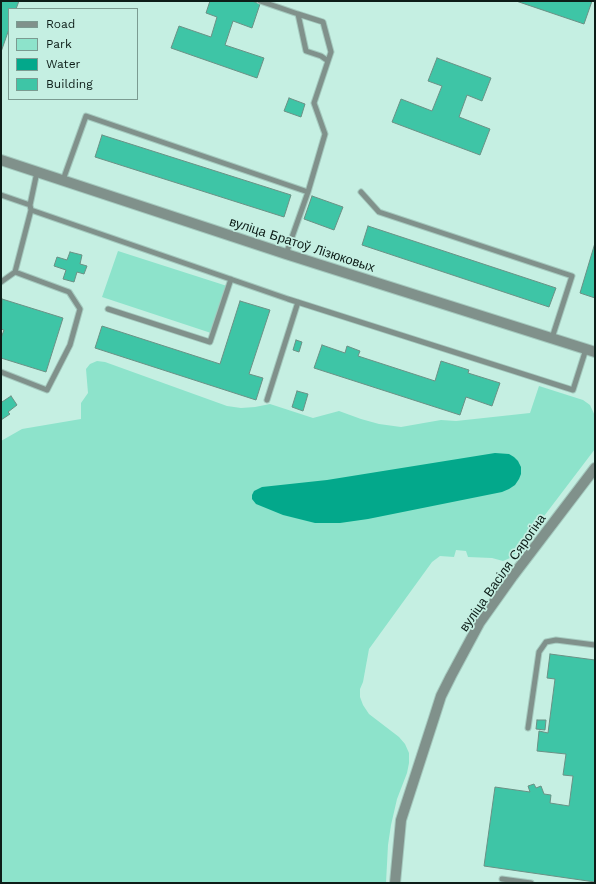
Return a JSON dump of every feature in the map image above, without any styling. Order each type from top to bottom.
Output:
[{"type":"street","name":"вуліца Братоў Лізюковых","points":[[1,160],[286,254],[590,351]]},
{"type":"street","name":"вуліца Васіля Сярогіна","points":[[395,883],[401,820],[436,711],[451,676],[480,622],[512,577],[595,468]]},
{"type":"lane","points":[[260,1],[323,22],[331,52],[314,103],[325,134],[308,192],[286,254]]},
{"type":"lane","points":[[298,14],[306,51],[320,56],[328,61]]},
{"type":"lane","points":[[63,180],[86,116],[308,192]]},
{"type":"lane","points":[[1,282],[15,272],[31,207],[37,172]]},
{"type":"lane","points":[[361,192],[379,212],[572,276],[552,338]]},
{"type":"lane","points":[[1,195],[298,302],[573,390],[590,351]]},
{"type":"lane","points":[[1,372],[47,390],[70,345],[80,309],[69,292],[15,272]]},
{"type":"lane","points":[[108,309],[210,342],[231,279]]},
{"type":"lane","points":[[266,400],[298,302]]},
{"type":"lane","points":[[528,728],[539,652],[546,642],[556,640],[595,645]]},
{"type":"lane","points":[[502,879],[531,883]]},
{"type":"green space","points":[[118,251],[227,286],[211,333],[102,297]]},
{"type":"green space","points":[[97,361],[105,362],[227,406],[241,408],[270,404],[313,418],[339,411],[379,424],[401,427],[441,420],[456,421],[530,413],[539,386],[583,400],[590,405],[595,416],[595,449],[516,553],[503,561],[492,558],[468,557],[466,551],[456,550],[454,557],[440,556],[432,562],[369,649],[363,682],[360,689],[360,697],[363,705],[369,714],[399,737],[405,744],[409,753],[407,773],[397,799],[391,825],[388,845],[386,883],[1,883],[1,441],[22,429],[81,419],[81,403],[88,393],[86,369],[90,364]]},
{"type":"water","points":[[495,453],[509,454],[518,461],[521,467],[519,479],[515,485],[509,489],[502,492],[368,519],[340,523],[315,523],[283,515],[256,504],[252,499],[254,491],[262,487],[327,480]]},
{"type":"building","points":[[1,1],[19,1],[16,8],[8,8],[8,32],[1,52]]},
{"type":"building","points":[[210,1],[252,1],[260,4],[252,28],[233,21],[225,45],[264,58],[257,78],[171,48],[179,26],[211,37],[217,17],[206,13]]},
{"type":"building","points":[[516,1],[592,1],[584,24]]},
{"type":"building","points":[[437,58],[491,78],[482,101],[467,95],[459,117],[490,129],[480,155],[392,122],[401,99],[432,111],[442,86],[428,81]]},
{"type":"building","points":[[289,98],[305,104],[301,117],[284,111]]},
{"type":"building","points":[[102,135],[291,195],[284,217],[95,157]]},
{"type":"building","points":[[312,196],[343,207],[334,230],[304,219]]},
{"type":"building","points":[[368,226],[556,288],[549,307],[362,245]]},
{"type":"building","points":[[595,243],[595,298],[580,293]]},
{"type":"building","points":[[70,252],[82,255],[80,264],[87,266],[84,274],[77,272],[74,282],[63,279],[66,270],[54,266],[57,257],[67,260]]},
{"type":"building","points":[[2,299],[63,318],[46,372],[1,358],[1,338],[4,330],[1,329]]},
{"type":"building","points":[[240,301],[270,310],[249,374],[263,378],[256,400],[95,348],[102,326],[220,364]]},
{"type":"building","points":[[296,340],[302,342],[299,352],[293,350]]},
{"type":"building","points":[[322,345],[345,353],[347,346],[360,351],[358,356],[435,381],[441,361],[469,370],[468,373],[500,383],[492,406],[466,397],[460,415],[314,368]]},
{"type":"building","points":[[297,391],[308,394],[303,411],[292,407]]},
{"type":"building","points":[[11,396],[17,405],[8,412],[10,414],[1,420],[1,400],[2,402]]},
{"type":"building","points":[[550,654],[595,660],[595,882],[484,866],[495,787],[530,792],[528,786],[534,784],[536,788],[541,786],[544,794],[551,795],[550,803],[569,806],[573,776],[563,775],[566,754],[537,751],[539,731],[548,733],[555,679],[547,678]]},
{"type":"building","points":[[537,720],[546,720],[545,730],[536,729]]}]
